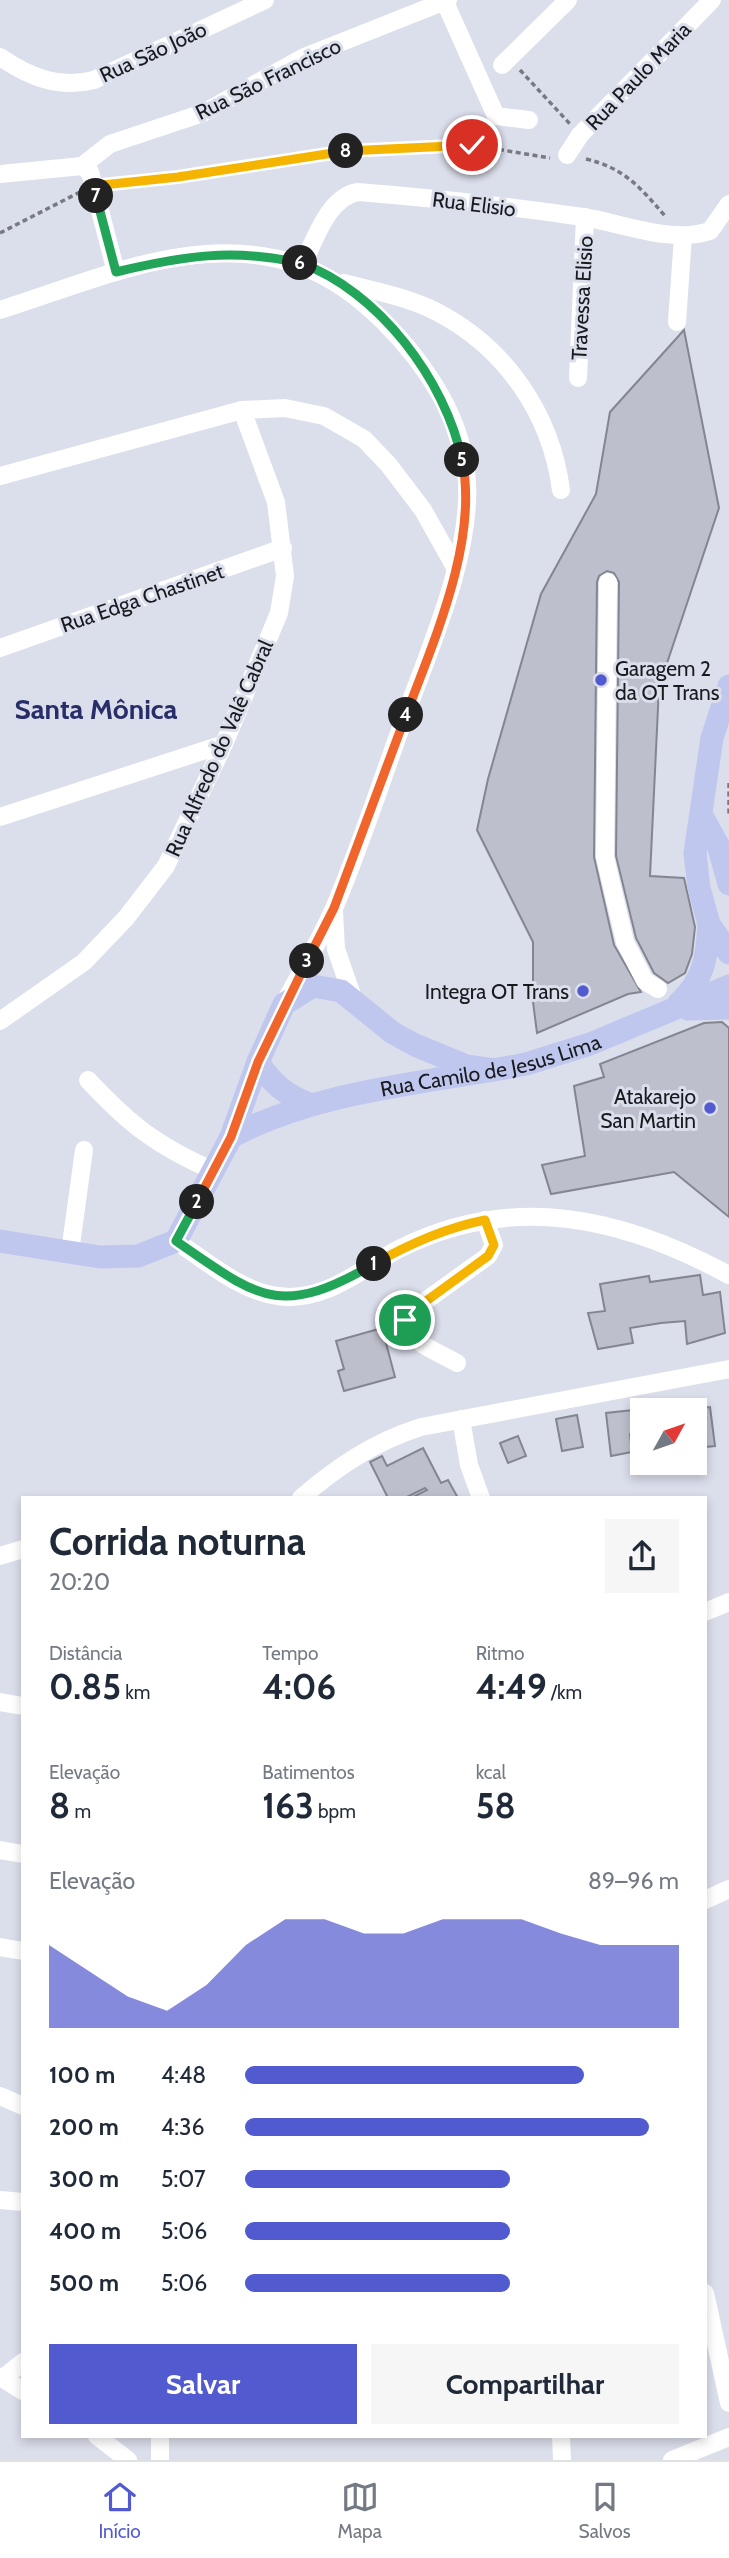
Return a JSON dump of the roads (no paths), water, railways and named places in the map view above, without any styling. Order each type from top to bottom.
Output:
[{"type":"main road","points":[[729,686],[712,738],[695,853],[699,888],[709,925],[729,953]]},
{"type":"main road","points":[[702,816],[718,845],[729,884]]},
{"type":"main road","points":[[671,1010],[694,989],[703,972],[709,925]]},
{"type":"main road","points":[[0,1241],[100,1257],[138,1256],[176,1241],[231,1137],[258,1062],[284,1004],[313,986],[329,987],[354,998],[369,1016],[415,1045],[466,1066],[494,1070]]},
{"type":"main road","name":"Rua Camilo de Jesus Lima","points":[[231,1137],[257,1123],[309,1104],[494,1070],[559,1054],[729,986]]},
{"type":"main road","points":[[671,1010],[729,1008]]},
{"type":"main road","points":[[258,1062],[269,1079],[287,1095],[309,1104]]},
{"type":"street","name":"Rua São João","points":[[0,57],[19,70],[41,78],[68,85],[79,84],[265,0]]},
{"type":"street","points":[[446,0],[496,116],[529,120]]},
{"type":"street","name":"Rua São Francisco","points":[[82,166],[110,144],[203,113],[304,57],[446,0]]},
{"type":"street","name":"Rua Paulo Maria","points":[[566,155],[580,135],[712,0]]},
{"type":"street","points":[[506,62],[560,3]]},
{"type":"street","points":[[0,174],[82,166],[90,172],[116,272]]},
{"type":"street","name":"Rua Elisio","points":[[303,264],[331,211],[348,194],[454,200],[694,234]]},
{"type":"street","points":[[677,322],[694,234],[714,227],[726,212]]},
{"type":"street","name":"Travessa Elisio","points":[[578,379],[585,218]]},
{"type":"street","points":[[0,310],[116,272],[204,254],[265,256],[303,264],[337,282],[407,344],[437,387],[457,433],[467,481],[465,517],[444,612],[334,908],[284,1004]]},
{"type":"street","points":[[337,282],[398,297],[435,311],[477,338],[522,386],[539,413],[557,459],[561,490]]},
{"type":"street","points":[[0,475],[242,410],[285,408],[324,416],[364,439],[388,464],[423,510],[455,567]]},
{"type":"street","name":"Rua Alfredo do Valê Cabral","points":[[0,1021],[84,962],[126,918],[166,866],[224,744],[279,613],[285,576],[284,548],[276,502],[242,410]]},
{"type":"street","name":"Rua Edga Chastinet","points":[[0,648],[284,548]]},
{"type":"street","points":[[608,582],[605,857],[625,942],[645,981],[658,989]]},
{"type":"street","points":[[0,817],[224,744]]},
{"type":"street","points":[[334,908],[336,949],[354,998]]},
{"type":"street","points":[[88,1080],[138,1130],[166,1149],[214,1171]]},
{"type":"street","points":[[71,1252],[84,1150]]},
{"type":"street","points":[[176,1241],[249,1287],[280,1297],[301,1296],[336,1286],[412,1244],[458,1225],[539,1215],[601,1223],[658,1243],[729,1275]]},
{"type":"street","points":[[457,1363],[413,1338],[406,1329],[405,1320],[411,1312],[488,1256],[494,1245],[485,1220]]},
{"type":"street","points":[[303,1496],[340,1465],[391,1436],[461,1419],[729,1369]]},
{"type":"street","points":[[461,1419],[469,1465],[480,1496]]},
{"type":"street","points":[[0,1556],[21,1550]]},
{"type":"street","points":[[707,1611],[729,1602]]},
{"type":"street","points":[[0,1702],[21,1706]]},
{"type":"street","points":[[0,1850],[21,1854]]},
{"type":"street","points":[[707,1899],[729,1889]]},
{"type":"street","points":[[0,1947],[21,1951]]},
{"type":"street","points":[[0,2096],[21,2105]]},
{"type":"street","points":[[0,2200],[21,2202]]},
{"type":"street","points":[[707,2302],[729,2403]]},
{"type":"street","points":[[21,2363],[1,2378],[21,2390]]},
{"type":"street","points":[[672,2460],[697,2454],[729,2437]]},
{"type":"street","points":[[100,2438],[128,2460]]},
{"type":"street","points":[[160,2438],[160,2460]]},
{"type":"street","points":[[561,2438],[562,2460]]},
{"type":"place","name":"Garagem 2 da OT Trans","points":[[601,680]]},
{"type":"place","name":"Integra OT Trans","points":[[583,991]]},
{"type":"place","name":"Atakarejo San Martin","points":[[710,1108]]},
{"type":"district","name":"Santa Mônica","points":[[96,709]]}]
